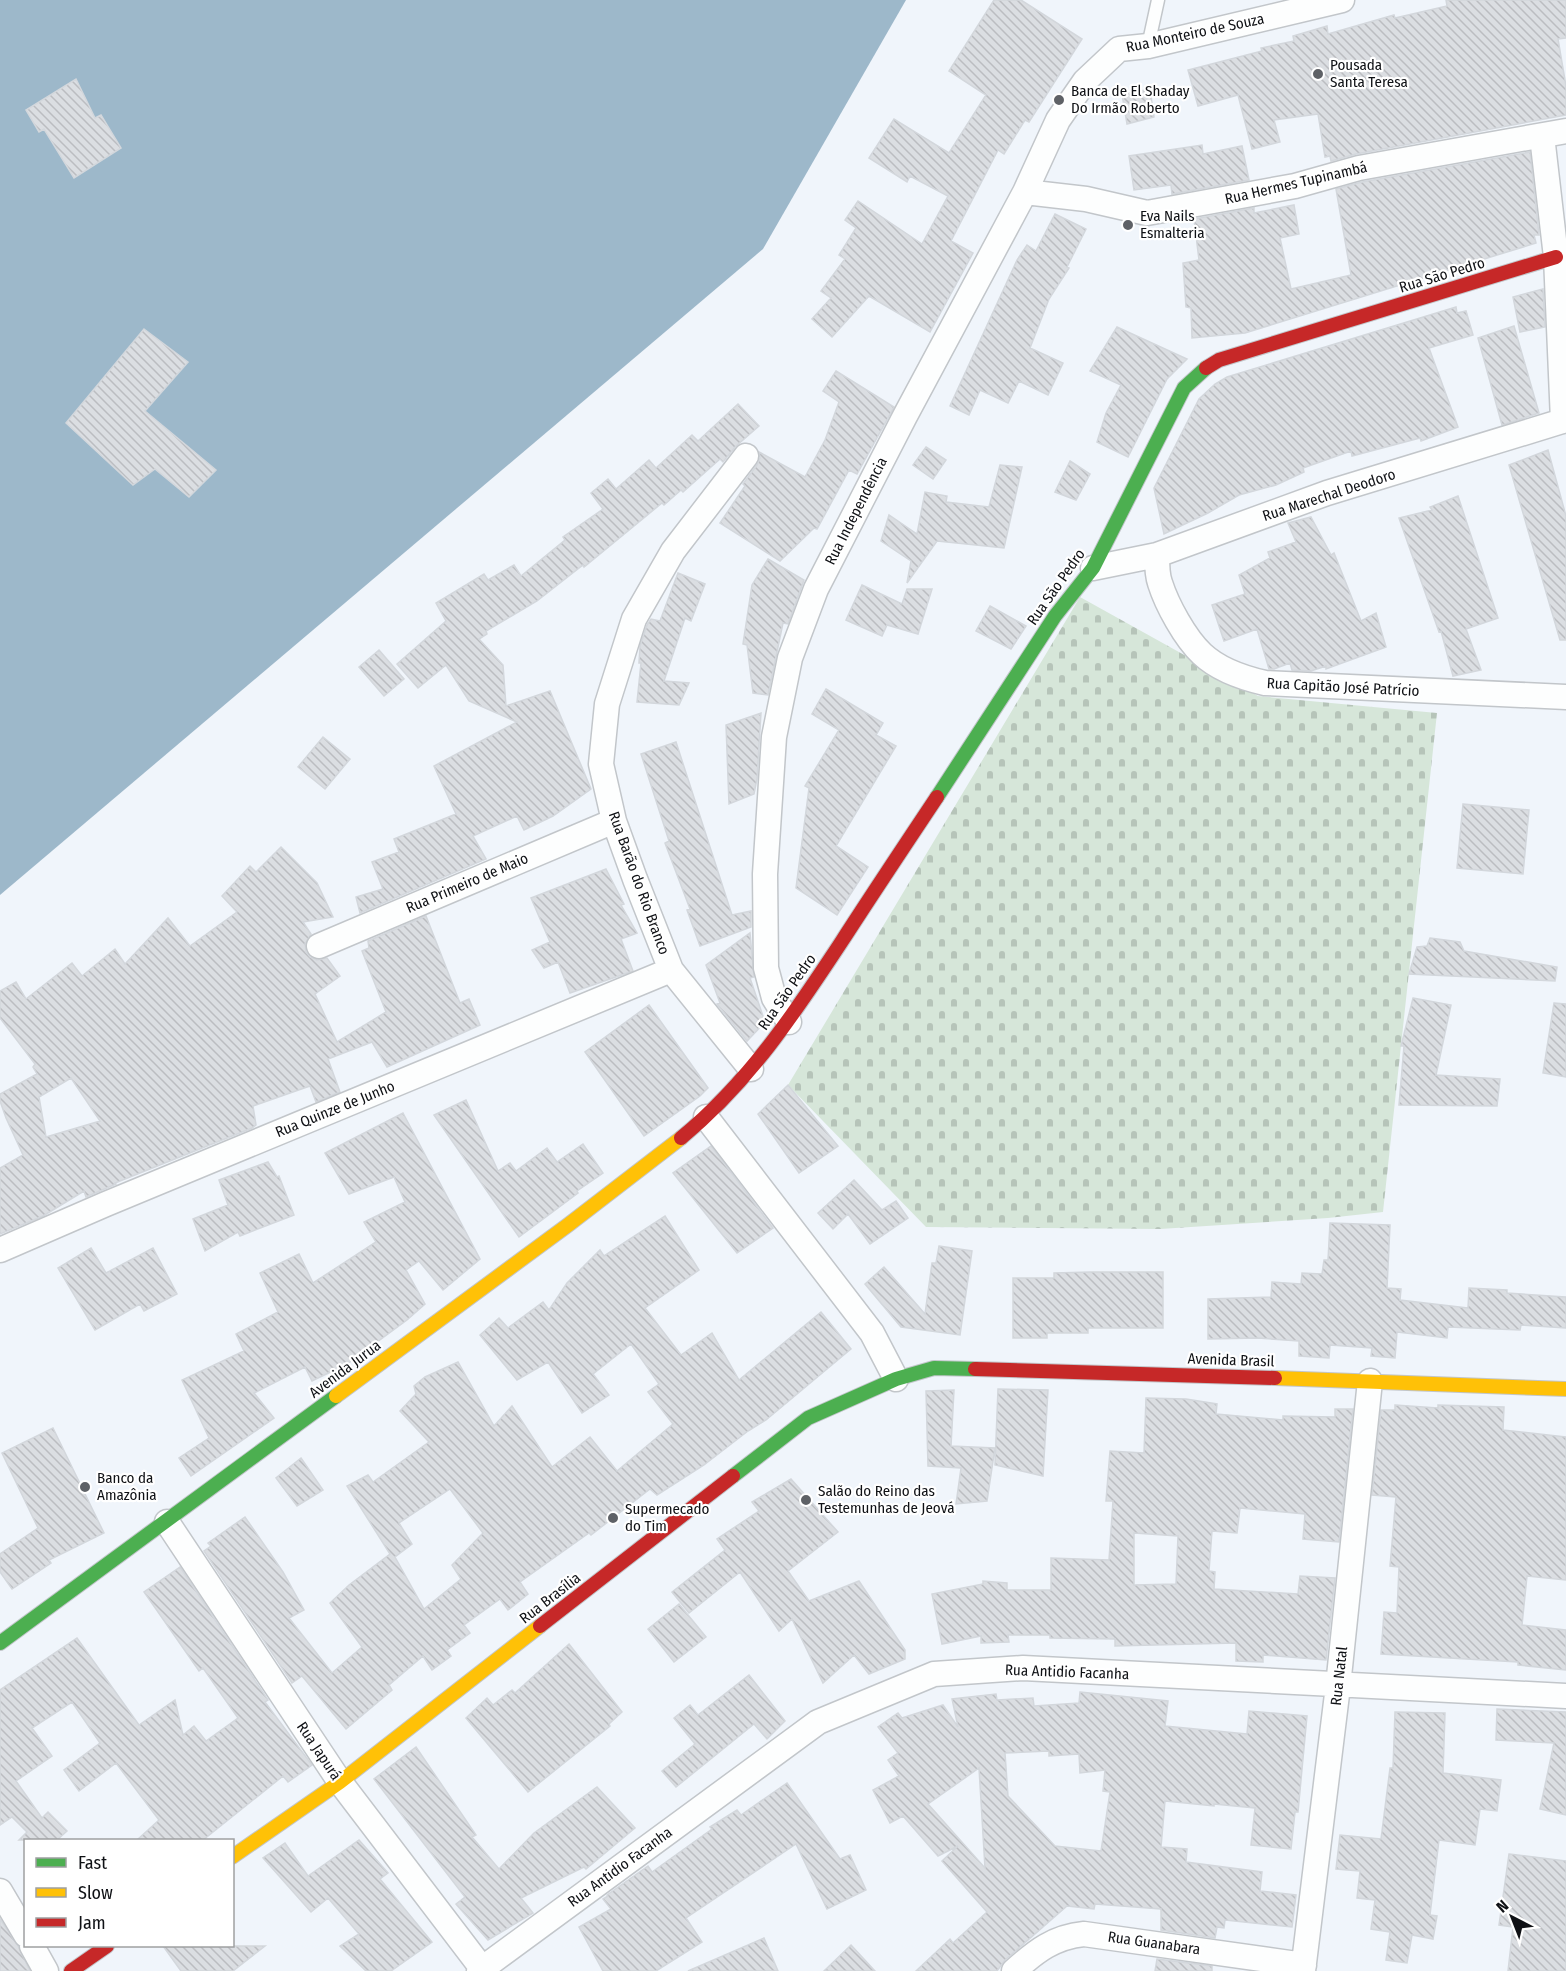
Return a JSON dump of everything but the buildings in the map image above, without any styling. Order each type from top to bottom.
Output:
[{"type":"street","name":"Rua Monteiro de Souza","points":[[1119,49],[1148,46],[1342,0]]},
{"type":"street","name":"Rua Independência","points":[[789,1022],[774,998],[766,968],[765,874],[774,737],[790,658],[816,589],[905,416],[1025,192],[1058,120],[1085,81],[1119,49]]},
{"type":"street","name":"Rua Hermes Tupinambá","points":[[1025,192],[1086,198],[1147,213],[1295,186],[1359,168],[1566,131]]},
{"type":"street","points":[[1542,136],[1556,257],[1565,421]]},
{"type":"street","name":"Rua São Pedro","points":[[706,1117],[751,1069],[789,1022],[1055,616],[1093,568],[1184,388],[1204,369],[1220,360],[1556,257]]},
{"type":"street","name":"Rua Marechal Deodoro","points":[[1093,568],[1157,555],[1327,493],[1565,421]]},
{"type":"street","name":"Rua Barão do Rio Branco","points":[[746,456],[673,551],[634,619],[607,704],[601,764],[614,821],[671,970],[751,1069]]},
{"type":"street","name":"Rua Capitão José Patrício","points":[[1157,555],[1162,590],[1190,639],[1203,655],[1242,678],[1265,683],[1566,697]]},
{"type":"street","name":"Rua Primeiro de Maio","points":[[320,946],[614,821]]},
{"type":"street","name":"Rua Quinze de Junho","points":[[0,1250],[117,1199],[671,970]]},
{"type":"street","points":[[706,1117],[872,1334],[896,1379]]},
{"type":"street","name":"Avenida Jurua","points":[[0,1643],[568,1225],[706,1117]]},
{"type":"street","name":"Avenida Brasil","points":[[896,1379],[934,1368],[1566,1389]]},
{"type":"street","name":"Rua Brasília","points":[[234,1856],[340,1782],[807,1418],[896,1379]]},
{"type":"street","name":"Rua Natal","points":[[1303,1968],[1338,1686],[1370,1381]]},
{"type":"street","name":"Rua Japurá","points":[[167,1522],[340,1782],[482,1970]]},
{"type":"street","name":"Rua Antidio Facanha","points":[[482,1970],[818,1722],[934,1674],[1023,1668],[1566,1696]]},
{"type":"street","points":[[0,1891],[24,1932]]},
{"type":"street","name":"Rua Guanabara","points":[[1014,1971],[1034,1952],[1052,1942],[1067,1936],[1084,1934],[1303,1968]]},
{"type":"street","points":[[33,1947],[46,1971]]},
{"type":"street","points":[[71,1971],[106,1947]]},
{"type":"lane","points":[[1148,46],[1158,0]]},
{"type":"green space","points":[[1080,597],[1258,696],[1437,713],[1383,1212],[1328,1218],[1160,1229],[926,1227],[788,1085]]},
{"type":"water","points":[[0,0],[906,0],[763,249],[0,895]]},
{"type":"traffic: fast","points":[[937,797],[1055,616],[1093,568],[1184,388],[1206,368]]},
{"type":"traffic: fast","points":[[733,1476],[808,1418],[896,1379],[934,1368],[975,1369]]},
{"type":"traffic: fast","points":[[0,1643],[336,1396]]},
{"type":"traffic: slow","points":[[336,1396],[568,1225],[681,1138]]},
{"type":"traffic: slow","points":[[1275,1378],[1566,1389]]},
{"type":"traffic: slow","points":[[234,1856],[340,1782],[540,1626]]},
{"type":"traffic: jam","points":[[1206,368],[1219,360],[1556,257]]},
{"type":"traffic: jam","points":[[681,1138],[728,1094],[788,1021],[937,797]]},
{"type":"traffic: jam","points":[[975,1369],[1275,1378]]},
{"type":"traffic: jam","points":[[540,1626],[733,1476]]},
{"type":"traffic: jam","points":[[71,1971],[106,1947]]},
{"type":"place","name":"Pousada Santa Teresa","points":[[1318,74]]},
{"type":"place","name":"Banca de El Shaday Do Irmão Roberto","points":[[1059,100]]},
{"type":"place","name":"Eva Nails Esmalteria","points":[[1128,225]]},
{"type":"place","name":"Banco da Amazônia","points":[[85,1487]]},
{"type":"place","name":"Salão do Reino das Testemunhas de Jeová","points":[[806,1500]]},
{"type":"place","name":"Supermecado do Tim","points":[[613,1518]]}]
